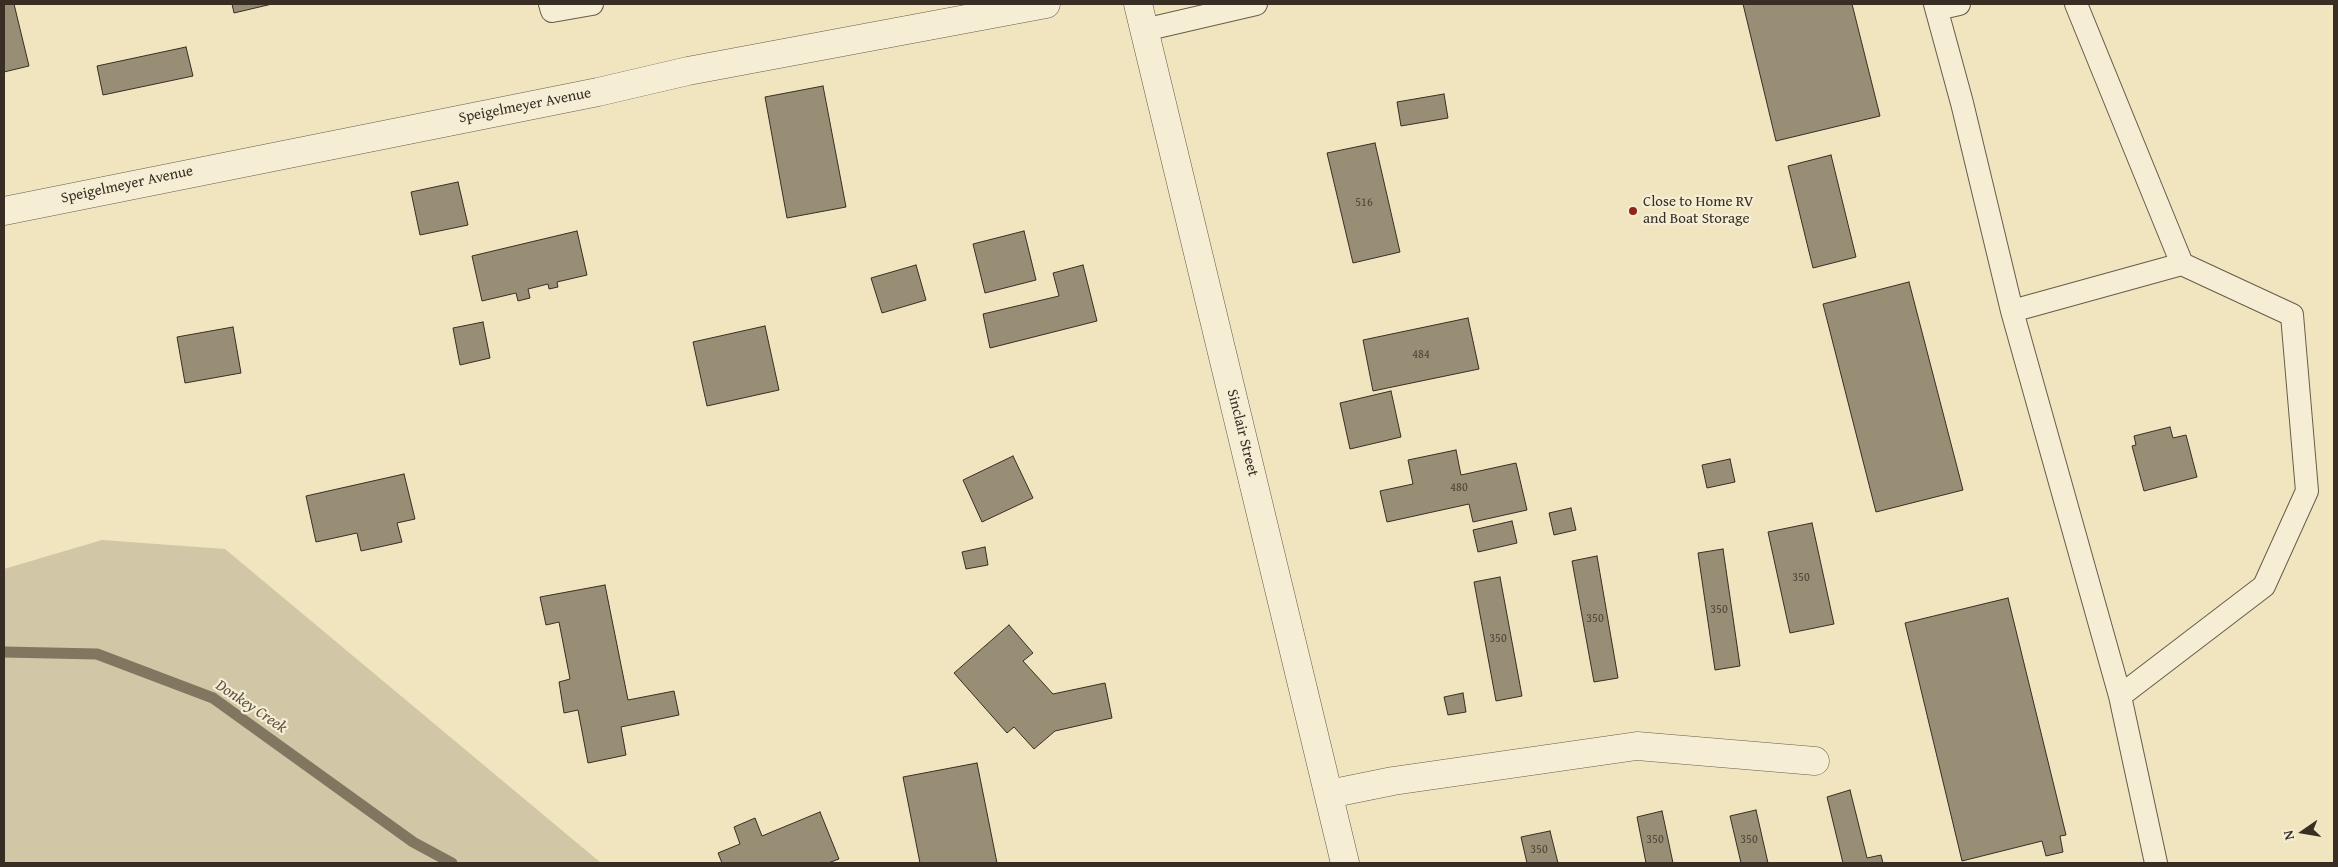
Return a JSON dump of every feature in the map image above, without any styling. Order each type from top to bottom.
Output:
[{"type":"street","name":"Speigelmeyer Avenue","points":[[4,211],[128,184],[598,92],[688,70],[1046,4]]},
{"type":"street","name":"Sinclair Street","points":[[1138,4],[1345,863]]},
{"type":"street","points":[[1329,794],[1394,781],[1637,746],[1815,762]]},
{"type":"lane","points":[[550,4],[552,11],[592,4]]},
{"type":"lane","points":[[1144,30],[1256,4]]},
{"type":"lane","points":[[1959,4],[1936,6],[2012,311],[2120,696],[2156,863]]},
{"type":"lane","points":[[2076,4],[2182,264]]},
{"type":"lane","points":[[2012,311],[2182,264],[2292,315],[2307,491],[2264,586],[2120,696]]},
{"type":"shaded area","points":[[102,540],[225,549],[601,863],[4,863],[4,569]]},
{"type":"building","points":[[4,4],[14,4],[29,66],[4,72]]},
{"type":"building","points":[[232,4],[272,4],[234,13]]},
{"type":"building","points":[[1743,4],[1852,4],[1880,116],[1776,141]]},
{"type":"building","points":[[186,47],[193,76],[103,95],[97,66]]},
{"type":"building","points":[[823,86],[846,207],[787,218],[765,97]]},
{"type":"building","points":[[1444,94],[1448,118],[1401,126],[1397,102]]},
{"type":"building","points":[[1375,143],[1400,252],[1353,263],[1327,153]]},
{"type":"building","points":[[1831,155],[1856,257],[1813,268],[1788,166]]},
{"type":"building","points":[[458,182],[468,225],[420,235],[411,192]]},
{"type":"building","points":[[577,231],[587,275],[557,282],[558,287],[549,289],[548,284],[528,289],[530,298],[518,301],[516,293],[482,301],[472,256]]},
{"type":"building","points":[[1024,231],[1036,280],[985,293],[973,244]]},
{"type":"building","points":[[916,265],[926,300],[882,313],[871,278]]},
{"type":"building","points":[[1083,265],[1097,321],[990,348],[983,314],[1059,296],[1053,273]]},
{"type":"building","points":[[1909,282],[1963,490],[1876,512],[1823,304]]},
{"type":"building","points":[[1468,318],[1479,369],[1373,391],[1363,340]]},
{"type":"building","points":[[483,322],[490,358],[460,365],[453,328]]},
{"type":"building","points":[[765,326],[779,390],[707,406],[693,342]]},
{"type":"building","points":[[233,327],[241,373],[185,383],[177,337]]},
{"type":"building","points":[[1391,391],[1401,437],[1350,449],[1340,403]]},
{"type":"building","points":[[2170,427],[2173,438],[2186,435],[2197,477],[2144,491],[2132,446],[2136,445],[2134,436]]},
{"type":"building","points":[[1456,450],[1461,475],[1516,463],[1527,510],[1473,522],[1469,504],[1387,522],[1380,491],[1413,484],[1408,460]]},
{"type":"building","points":[[1013,456],[1033,498],[982,522],[963,480]]},
{"type":"building","points":[[1730,459],[1735,482],[1707,488],[1702,465]]},
{"type":"building","points":[[404,474],[415,519],[397,523],[402,542],[361,551],[357,533],[316,542],[306,496]]},
{"type":"building","points":[[1571,508],[1576,530],[1554,535],[1549,513]]},
{"type":"building","points":[[1512,521],[1517,543],[1478,552],[1473,530]]},
{"type":"building","points":[[1812,523],[1834,624],[1790,633],[1768,532]]},
{"type":"building","points":[[985,547],[988,565],[966,569],[962,552]]},
{"type":"building","points":[[1723,549],[1740,666],[1715,670],[1698,553]]},
{"type":"building","points":[[1597,556],[1618,678],[1594,682],[1572,561]]},
{"type":"building","points":[[1500,577],[1522,696],[1496,701],[1474,582]]},
{"type":"building","points":[[605,585],[628,700],[674,691],[679,715],[621,727],[626,755],[588,763],[578,710],[564,713],[559,682],[570,679],[559,622],[546,625],[540,597]]},
{"type":"building","points":[[2008,598],[2066,835],[2060,836],[2063,852],[2046,856],[2042,841],[1962,861],[1905,623]]},
{"type":"building","points":[[1009,625],[1033,653],[1023,661],[1053,694],[1105,683],[1112,718],[1055,731],[1034,749],[1014,727],[1007,733],[954,673]]},
{"type":"building","points":[[1463,693],[1466,712],[1448,715],[1444,697]]},
{"type":"building","points":[[977,763],[997,863],[920,863],[903,777]]},
{"type":"building","points":[[1850,790],[1867,858],[1881,855],[1883,863],[1843,863],[1827,797]]},
{"type":"building","points":[[1756,810],[1768,863],[1741,863],[1730,816]]},
{"type":"building","points":[[1662,811],[1673,863],[1646,863],[1637,817]]},
{"type":"building","points":[[820,812],[839,859],[828,863],[722,863],[718,853],[740,844],[734,827],[755,818],[762,836]]},
{"type":"building","points":[[1550,831],[1558,863],[1527,863],[1521,837]]},
{"type":"waterway","name":"Donkey Creek","points":[[4,652],[97,654],[213,698],[413,842],[452,863]]},
{"type":"place","name":"Close to Home RV and Boat Storage","points":[[1633,211]]}]
